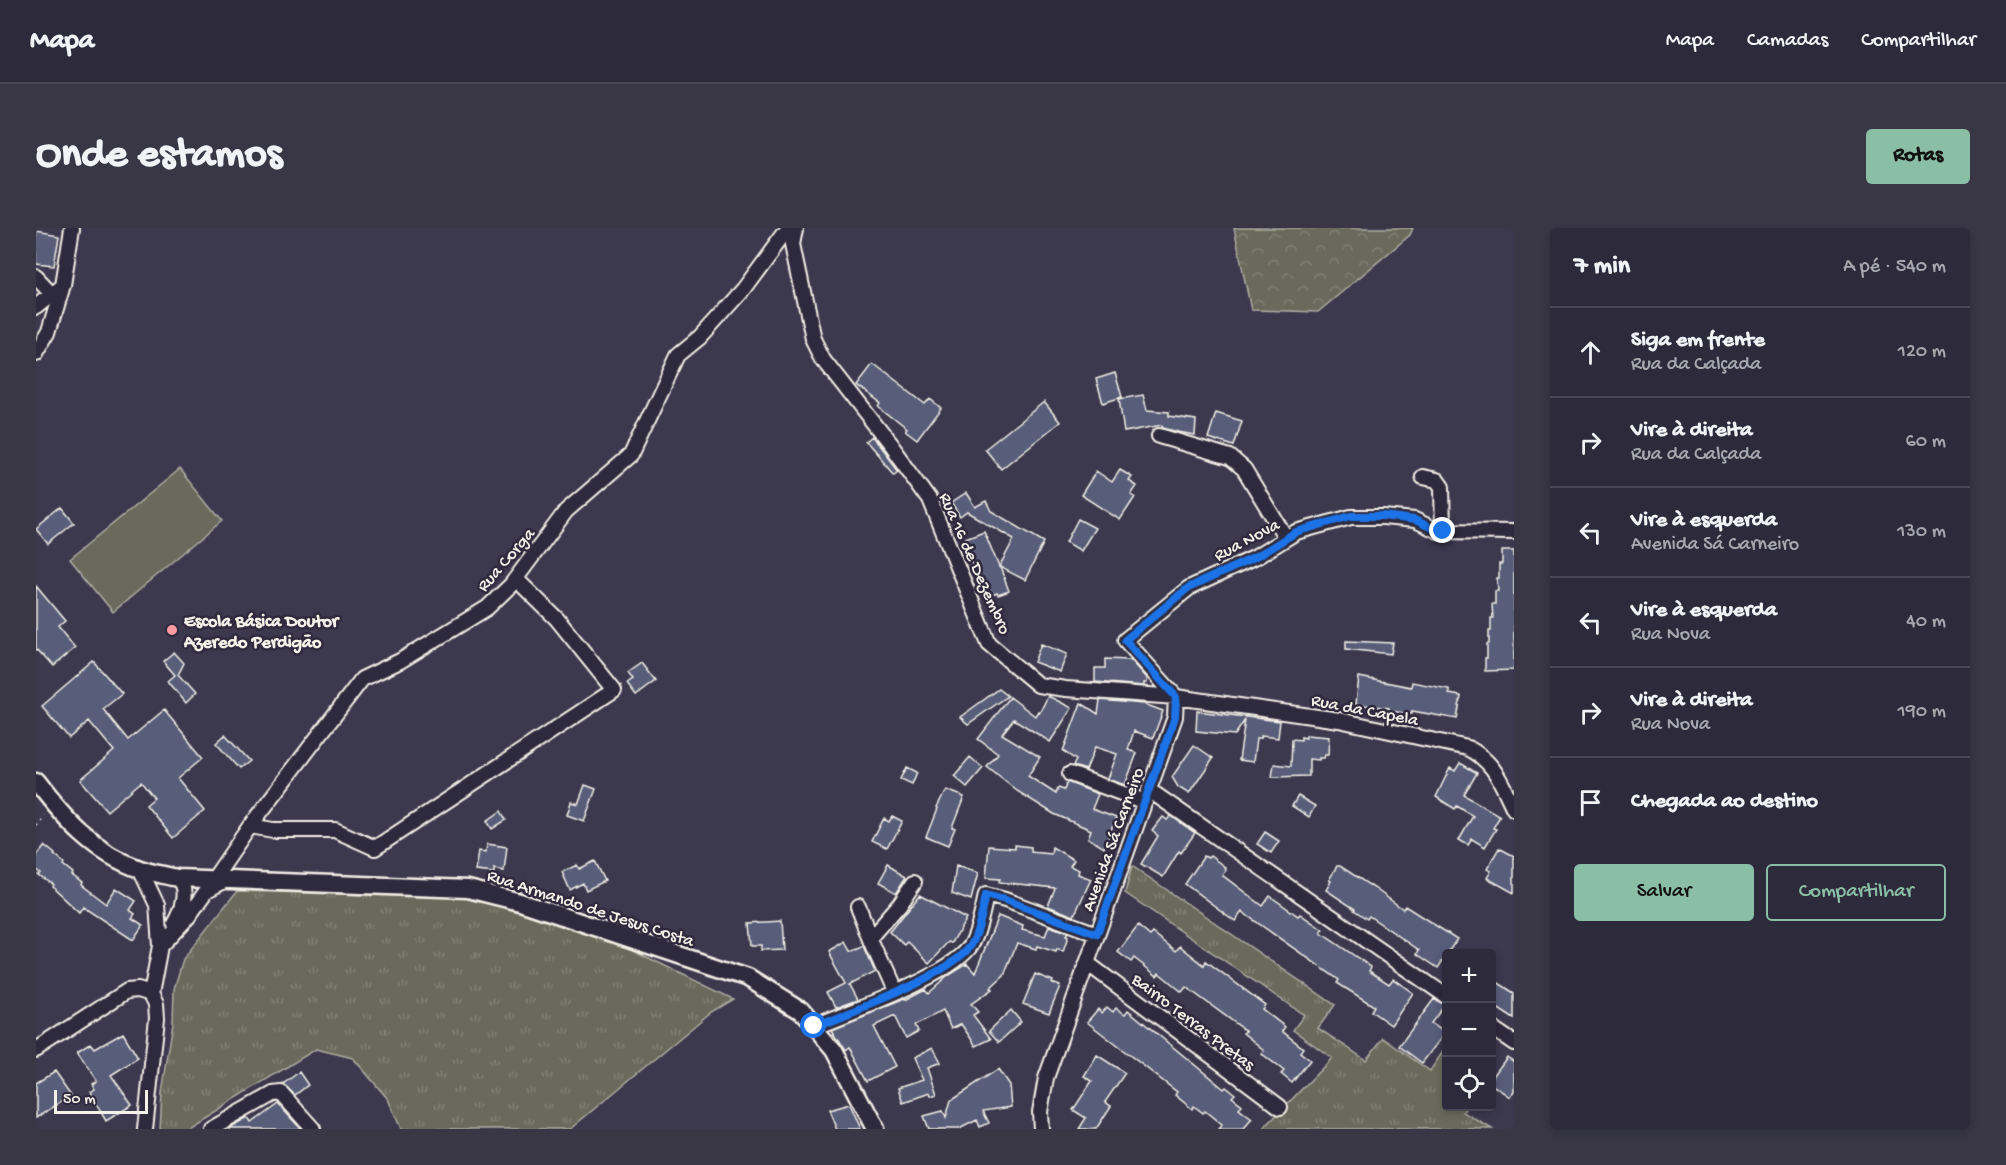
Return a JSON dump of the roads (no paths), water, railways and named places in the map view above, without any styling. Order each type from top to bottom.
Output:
[{"type":"street","points":[[36,354],[50,332],[63,285],[72,228]]},
{"type":"street","name":"Rua Corga","points":[[220,880],[250,826],[362,679],[400,661],[487,608],[516,579],[566,511],[631,455],[678,355],[700,337],[729,305],[788,228]]},
{"type":"street","name":"Rua 16 de Dezembro","points":[[796,228],[793,244],[813,339],[823,359],[930,500],[988,644],[1038,685],[1176,697]]},
{"type":"street","points":[[36,277],[52,294]]},
{"type":"street","points":[[36,307],[63,285]]},
{"type":"street","points":[[1159,436],[1230,457],[1244,468],[1286,538]]},
{"type":"street","points":[[1423,477],[1437,480],[1442,487],[1443,531]]},
{"type":"street","name":"Rua Nova","points":[[1176,697],[1125,640],[1188,588],[1256,557],[1296,532],[1351,516],[1383,516],[1415,520],[1438,531],[1514,532]]},
{"type":"street","points":[[250,826],[273,830],[335,830],[375,848],[614,690],[557,619],[516,579]]},
{"type":"street","name":"Avenida Sá Carneiro","points":[[1041,1129],[1040,1112],[1046,1078],[1175,717],[1176,697]]},
{"type":"street","name":"Rua da Capela","points":[[1176,697],[1339,720],[1468,748],[1483,756],[1493,768],[1514,809]]},
{"type":"street","points":[[1070,774],[1147,796],[1442,993]]},
{"type":"street","name":"Rua Armando de Jesus Costa","points":[[36,782],[78,832],[103,850],[140,869],[177,878],[468,889],[520,902],[748,978],[801,1011],[814,1026],[834,1050],[875,1129]]},
{"type":"street","points":[[140,869],[157,905],[160,946],[152,994],[158,1018],[145,1129]]},
{"type":"street","points":[[160,946],[180,914],[183,887],[177,878]]},
{"type":"street","points":[[160,946],[189,915],[207,890],[220,880]]},
{"type":"street","points":[[872,942],[872,936],[899,905],[915,881]]},
{"type":"street","points":[[814,1026],[946,967],[970,947],[986,895],[1097,934]]},
{"type":"street","points":[[858,907],[894,992]]},
{"type":"street","name":"Bairro Terras Pretas","points":[[1087,963],[1280,1107]]},
{"type":"street","points":[[36,1050],[127,991],[138,990],[152,994]]},
{"type":"street","points":[[1496,1031],[1514,1043]]},
{"type":"street","points":[[211,1129],[273,1094],[280,1093],[313,1129]]},
{"type":"place","name":"Escola Básica Doutor Azeredo Perdigão","points":[[172,630]]}]
